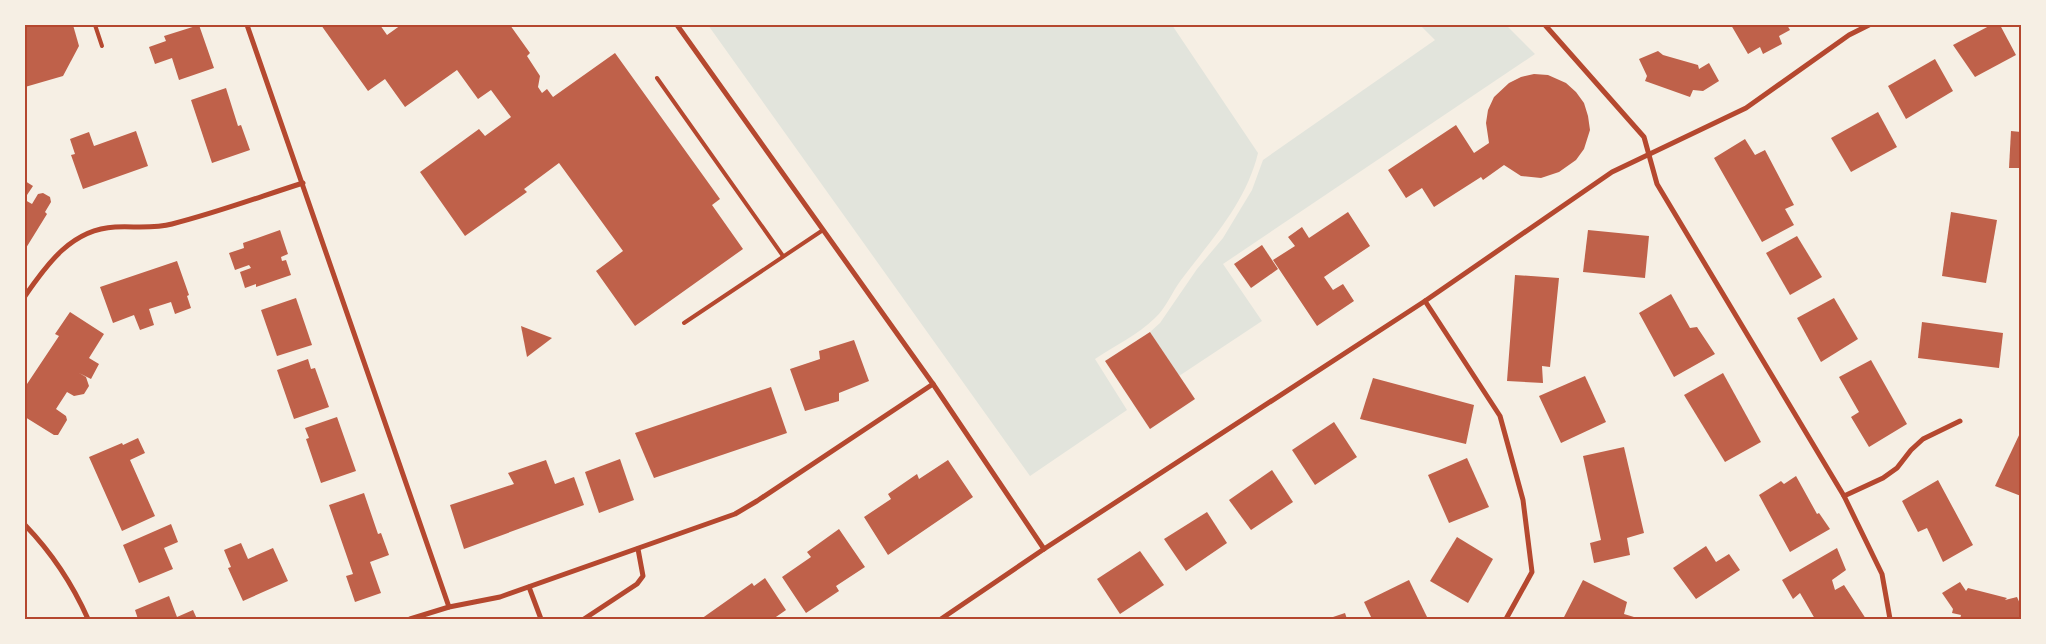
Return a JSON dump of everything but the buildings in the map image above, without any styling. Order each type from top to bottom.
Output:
[{"type":"street","points":[[248,25],[449,608]]},
{"type":"street","points":[[677,25],[933,384],[1044,549]]},
{"type":"street","points":[[1545,25],[1644,136],[1657,184],[1844,496],[1882,574],[1890,619]]},
{"type":"street","points":[[941,619],[1044,549],[1425,301],[1612,172],[1649,156],[1746,108],[1849,34],[1869,25]]},
{"type":"street","points":[[25,296],[53,257],[66,246],[96,230],[112,227],[169,225],[303,183]]},
{"type":"street","points":[[1425,301],[1500,416],[1520,491],[1532,572],[1506,619]]},
{"type":"street","points":[[410,619],[500,597],[746,509],[933,384]]},
{"type":"street","points":[[1844,496],[1883,478],[1898,468],[1911,450],[1923,438],[1960,421]]},
{"type":"street","points":[[25,525],[58,563],[88,619]]},
{"type":"street","points":[[584,619],[637,584],[643,576],[638,548]]},
{"type":"street","points":[[529,587],[541,619]]},
{"type":"lane","points":[[95,25],[102,46]]},
{"type":"lane","points":[[657,78],[783,256]]},
{"type":"lane","points":[[684,323],[823,230]]},
{"type":"shaded area","points":[[708,25],[1172,25],[1258,153],[1245,188],[1236,205],[1181,280],[1162,310],[1141,330],[1095,359],[1127,410],[1030,476]]},
{"type":"shaded area","points":[[1420,25],[1506,25],[1535,54],[1223,264],[1262,321],[1179,376],[1150,332],[1160,323],[1197,269],[1223,238],[1252,190],[1263,160],[1435,40]]}]
